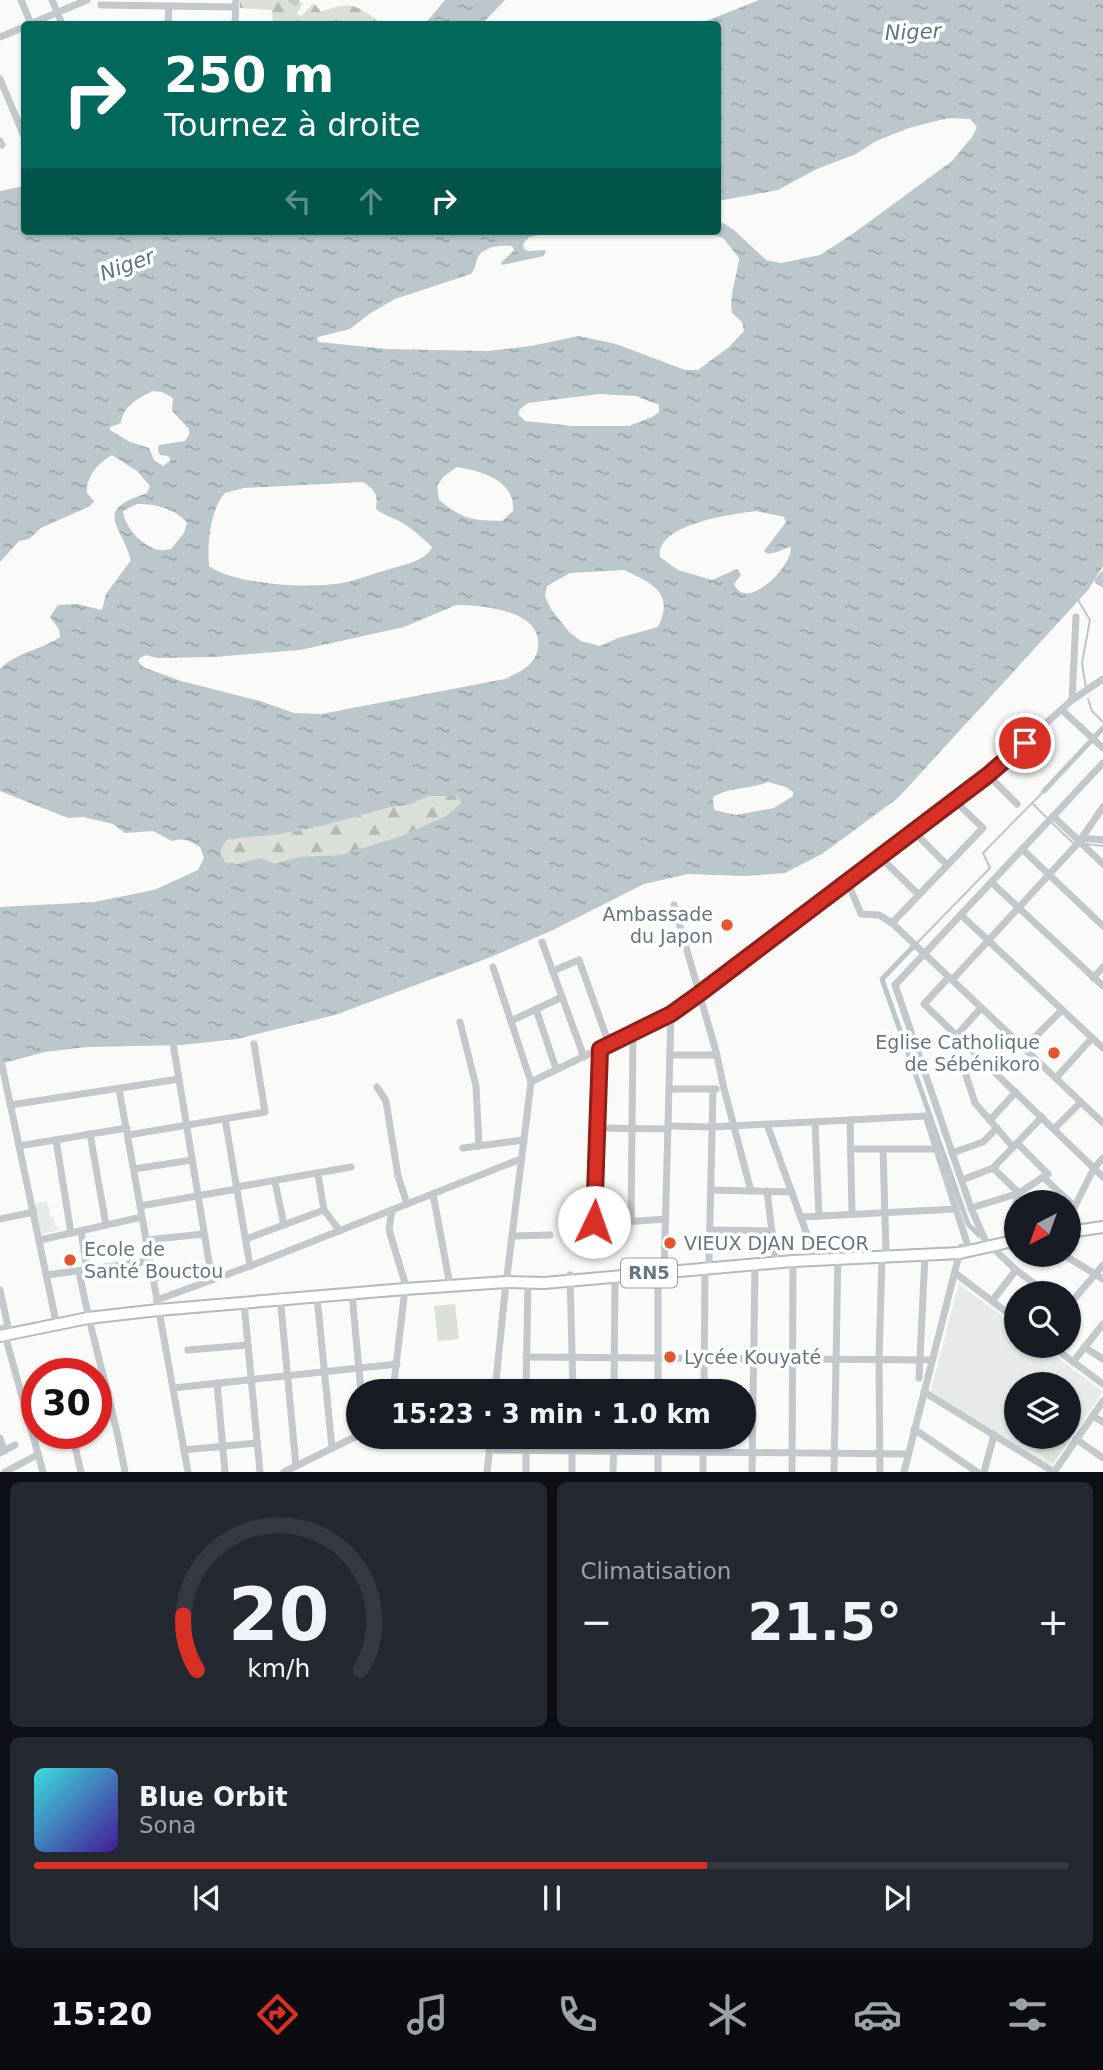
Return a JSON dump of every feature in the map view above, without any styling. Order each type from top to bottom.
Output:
[{"type":"highway","points":[[1082,1228],[1103,1225]]},
{"type":"highway","name":"RN5","points":[[884,1254],[925,1255],[1004,1241]]},
{"type":"highway","name":"RN5","points":[[706,1264],[755,1265],[837,1256],[963,1249]]},
{"type":"highway","name":"RN5","points":[[3,1331],[55,1317],[158,1305],[529,1277],[615,1276],[775,1256],[837,1256]]},
{"type":"highway","name":"RN5","points":[[158,1305],[244,1303],[280,1297],[352,1294],[449,1280],[506,1279],[528,1283],[662,1270]]},
{"type":"highway","name":"RN5","points":[[3,1331],[87,1314]]},
{"type":"street","points":[[21,0],[30,21]]},
{"type":"street","points":[[52,0],[61,21]]},
{"type":"street","points":[[38,21],[87,0]]},
{"type":"street","points":[[101,5],[236,3],[234,21]]},
{"type":"street","points":[[169,21],[173,4]]},
{"type":"street","points":[[0,37],[21,28]]},
{"type":"street","points":[[0,79],[21,129]]},
{"type":"street","points":[[1103,575],[1098,581],[1103,584]]},
{"type":"street","points":[[1076,617],[1076,698]]},
{"type":"street","points":[[531,1082],[671,1014],[955,801],[1076,698],[1103,679]]},
{"type":"street","points":[[1062,710],[1103,748]]},
{"type":"street","points":[[1031,1281],[989,1244],[971,1208],[895,985],[1103,763]]},
{"type":"street","points":[[988,775],[1017,804]]},
{"type":"street","points":[[892,923],[983,828],[955,801]]},
{"type":"street","points":[[1103,807],[1081,840],[988,941],[924,1004],[1103,1177]]},
{"type":"street","points":[[1053,816],[1103,864]]},
{"type":"street","points":[[914,832],[947,865]]},
{"type":"street","points":[[1081,840],[1103,840]]},
{"type":"street","points":[[1022,849],[1103,926]]},
{"type":"street","points":[[881,858],[919,895]]},
{"type":"street","points":[[991,882],[1103,986]]},
{"type":"street","points":[[848,883],[861,914],[879,915],[892,923],[1103,1123]]},
{"type":"street","points":[[674,905],[717,1055],[751,1191]]},
{"type":"street","points":[[961,915],[1103,1048]]},
{"type":"street","points":[[542,942],[584,1056]]},
{"type":"street","points":[[553,971],[579,960],[609,1044]]},
{"type":"street","points":[[493,967],[531,1082],[496,1379]]},
{"type":"street","points":[[1093,978],[1103,967]]},
{"type":"street","points":[[511,1021],[562,997]]},
{"type":"street","points":[[981,1008],[957,1035],[957,1047],[975,1103],[997,1128],[1048,1174],[1024,1190]]},
{"type":"street","points":[[536,1009],[556,1069]]},
{"type":"street","points":[[1024,1048],[1062,1010]]},
{"type":"street","points":[[658,1379],[671,1014]]},
{"type":"street","points":[[460,1022],[476,1086],[479,1146]]},
{"type":"street","points":[[631,1222],[633,1032]]},
{"type":"street","points":[[1056,1078],[1092,1038]]},
{"type":"street","points":[[173,1043],[212,1280]]},
{"type":"street","points":[[19,1146],[90,1134],[187,1125],[265,1112],[254,1044]]},
{"type":"street","points":[[600,1049],[594,1222],[666,1219]]},
{"type":"street","points":[[670,1055],[717,1055]]},
{"type":"street","points":[[2,1065],[55,1317]]},
{"type":"street","points":[[10,1105],[179,1079]]},
{"type":"street","points":[[377,1087],[386,1101],[398,1176],[407,1204]]},
{"type":"street","points":[[120,1089],[188,1472]]},
{"type":"street","points":[[669,1089],[724,1090]]},
{"type":"street","points":[[704,1379],[713,1089]]},
{"type":"street","points":[[990,1120],[1016,1092]]},
{"type":"street","points":[[1054,1129],[1081,1102]]},
{"type":"street","points":[[599,1128],[712,1127],[926,1116],[957,1209],[963,1249],[904,1471]]},
{"type":"street","points":[[961,1180],[993,1168],[1042,1117]]},
{"type":"street","points":[[226,1119],[250,1266]]},
{"type":"street","points":[[850,1120],[852,1214]]},
{"type":"street","points":[[815,1122],[820,1216]]},
{"type":"street","points":[[767,1124],[814,1254]]},
{"type":"street","points":[[952,1153],[983,1142],[997,1128]]},
{"type":"street","points":[[90,1134],[106,1225]]},
{"type":"street","points":[[56,1140],[71,1233]]},
{"type":"street","points":[[463,1148],[524,1140]]},
{"type":"street","points":[[850,1149],[937,1149]]},
{"type":"street","points":[[880,1472],[879,1360],[885,1212],[884,1149]]},
{"type":"street","points":[[1082,1191],[1094,1168],[1103,1158]]},
{"type":"street","points":[[158,1305],[212,1280],[521,1159]]},
{"type":"street","points":[[134,1169],[192,1160]]},
{"type":"street","points":[[140,1206],[351,1167]]},
{"type":"street","points":[[993,1168],[1016,1190]]},
{"type":"street","points":[[318,1174],[324,1210],[340,1231]]},
{"type":"street","points":[[1043,1177],[1057,1190]]},
{"type":"street","points":[[275,1182],[284,1225]]},
{"type":"street","points":[[711,1190],[792,1192]]},
{"type":"street","points":[[767,1191],[775,1256]]},
{"type":"street","points":[[433,1194],[449,1280]]},
{"type":"street","points":[[971,1208],[1004,1198]]},
{"type":"street","points":[[801,1217],[957,1209]]},
{"type":"street","points":[[246,1239],[324,1210]]},
{"type":"street","points":[[392,1210],[389,1230],[405,1286],[395,1379]]},
{"type":"street","points":[[0,1219],[34,1212]]},
{"type":"street","points":[[40,1240],[142,1217]]},
{"type":"street","points":[[710,1230],[772,1231]]},
{"type":"street","points":[[81,1231],[87,1314],[117,1425],[125,1472]]},
{"type":"street","points":[[146,1240],[204,1234]]},
{"type":"street","points":[[512,1236],[550,1235]]},
{"type":"street","points":[[919,1378],[925,1255]]},
{"type":"street","points":[[834,1472],[837,1256]]},
{"type":"street","points":[[47,1275],[150,1261]]},
{"type":"street","points":[[792,1472],[793,1261]]},
{"type":"street","points":[[752,1472],[755,1265]]},
{"type":"street","points":[[1081,1291],[1103,1265]]},
{"type":"street","points":[[1082,1266],[1103,1279]]},
{"type":"street","points":[[153,1279],[210,1269]]},
{"type":"street","points":[[992,1301],[1016,1270]]},
{"type":"street","points":[[955,1273],[1004,1310]]},
{"type":"street","points":[[614,1379],[615,1276]]},
{"type":"street","points":[[570,1277],[573,1379]]},
{"type":"street","points":[[526,1379],[528,1283]]},
{"type":"street","points":[[0,1290],[3,1331],[43,1472]]},
{"type":"street","points":[[352,1294],[360,1379]]},
{"type":"street","points":[[280,1297],[288,1376],[289,1469],[346,1442]]},
{"type":"street","points":[[317,1297],[332,1448]]},
{"type":"street","points":[[244,1303],[260,1472]]},
{"type":"street","points":[[1073,1362],[1103,1324]]},
{"type":"street","points":[[188,1350],[248,1345]]},
{"type":"street","points":[[1084,1347],[1103,1359]]},
{"type":"street","points":[[526,1357],[932,1360]]},
{"type":"street","points":[[1068,1358],[1103,1384]]},
{"type":"street","points":[[173,1388],[397,1364]]},
{"type":"street","points":[[217,1383],[225,1472]]},
{"type":"street","points":[[924,1392],[1054,1472],[1069,1449]]},
{"type":"street","points":[[1081,1432],[1103,1401]]},
{"type":"street","points":[[1093,1416],[1103,1422]]},
{"type":"street","points":[[914,1429],[976,1472]]},
{"type":"street","points":[[984,1472],[994,1435]]},
{"type":"street","points":[[0,1438],[2,1452],[15,1446]]},
{"type":"street","points":[[184,1450],[257,1443]]},
{"type":"street","points":[[1081,1443],[1103,1458]]},
{"type":"street","points":[[76,1449],[81,1472]]},
{"type":"street","points":[[703,1449],[703,1472]]},
{"type":"street","points":[[487,1472],[489,1450],[908,1454]]},
{"type":"street","points":[[572,1450],[572,1472]]},
{"type":"street","points":[[613,1472],[614,1450]]},
{"type":"street","points":[[526,1451],[526,1472]]},
{"type":"street","points":[[658,1452],[658,1472]]},
{"type":"street","points":[[5,1472],[37,1455]]},
{"type":"shaded area","points":[[47,1201],[51,1217],[59,1230],[40,1234],[33,1204]]},
{"type":"shaded area","points":[[959,1284],[1004,1317],[1004,1358],[1058,1358],[1076,1372],[1004,1372],[1004,1437],[930,1392]]},
{"type":"shaded area","points":[[1081,1375],[1103,1392],[1081,1424]]},
{"type":"shaded area","points":[[1024,1449],[1064,1449],[1052,1466]]},
{"type":"green space","points":[[240,0],[285,0],[303,3],[297,14],[301,16],[314,3],[321,12],[340,6],[353,6],[378,21],[273,21],[272,10],[240,8]]},
{"type":"green space","points":[[429,796],[455,796],[461,803],[446,816],[404,835],[340,855],[275,864],[237,864],[225,862],[219,853],[229,839],[274,835],[322,826],[391,807],[409,805]]},
{"type":"green space","points":[[455,1304],[459,1339],[438,1341],[434,1306]]},
{"type":"green space","points":[[1032,1449],[1063,1449],[1053,1463]]},
{"type":"water","points":[[445,0],[505,0],[485,21],[428,21]]},
{"type":"water","name":"Niger","points":[[759,0],[1103,0],[1103,566],[1088,590],[898,798],[822,854],[785,873],[745,876],[688,874],[644,884],[553,930],[491,957],[335,1015],[237,1039],[182,1045],[87,1047],[45,1052],[0,1064],[0,907],[94,902],[154,890],[198,870],[204,858],[200,847],[187,840],[172,841],[153,831],[125,833],[113,824],[83,817],[68,818],[0,791],[0,669],[6,663],[60,637],[59,629],[50,617],[58,605],[77,604],[102,610],[106,594],[131,560],[117,527],[115,512],[130,499],[147,493],[150,486],[137,471],[112,455],[98,466],[91,476],[87,493],[94,501],[90,506],[41,528],[29,539],[19,541],[0,562],[0,191],[21,187],[21,235],[538,235],[529,237],[523,244],[524,249],[546,250],[544,256],[502,265],[514,250],[512,246],[488,248],[478,257],[471,274],[395,299],[350,329],[317,339],[319,342],[386,349],[488,351],[579,336],[616,344],[685,370],[698,370],[729,347],[744,331],[742,322],[732,313],[731,306],[739,258],[724,239],[716,235],[721,235],[721,223],[734,230],[766,260],[781,263],[820,255],[952,161],[977,127],[970,119],[948,118],[909,128],[876,141],[856,154],[817,169],[778,190],[721,200],[721,21],[706,21]],"holes":[[[153,391],[173,398],[172,411],[189,429],[185,441],[159,445],[160,455],[168,456],[171,460],[163,466],[154,460],[149,448],[130,442],[110,430],[110,427],[121,423],[132,403]],[[599,394],[636,396],[659,405],[659,412],[629,426],[573,426],[525,421],[518,414],[528,403]],[[457,467],[496,479],[509,492],[513,511],[502,521],[468,518],[455,512],[439,500],[437,486],[443,477]],[[363,482],[375,493],[376,509],[401,522],[432,547],[425,556],[414,562],[348,582],[297,585],[238,578],[209,566],[211,528],[216,508],[225,493],[244,488]],[[137,504],[151,505],[177,514],[187,523],[184,533],[171,549],[163,550],[141,541],[124,517],[123,511]],[[756,511],[784,517],[786,522],[764,551],[768,554],[791,546],[785,565],[768,584],[758,590],[740,592],[734,584],[741,575],[737,569],[712,580],[678,570],[660,557],[662,546],[670,536],[682,529],[714,518]],[[624,570],[644,580],[662,597],[663,615],[658,627],[600,646],[581,641],[570,633],[551,609],[545,596],[547,586],[570,573]],[[456,605],[480,606],[508,612],[531,625],[537,635],[537,653],[522,671],[505,679],[321,714],[294,713],[260,701],[181,681],[143,667],[138,661],[146,655],[157,658],[214,657],[300,650],[404,627]],[[768,782],[786,787],[793,792],[793,796],[774,808],[736,815],[714,810],[713,797],[727,791]],[[429,796],[455,796],[461,803],[446,816],[404,835],[340,855],[299,857],[275,864],[261,858],[237,864],[225,862],[220,853],[229,839],[274,835],[322,826],[391,807],[409,805]]]},
{"type":"waterway","points":[[1078,600],[1090,620],[1082,663],[1086,688]]},
{"type":"waterway","points":[[1088,699],[1092,711],[1103,722]]},
{"type":"waterway","points":[[1044,791],[1103,728]]},
{"type":"waterway","points":[[918,942],[990,868],[983,853],[1044,791]]},
{"type":"waterway","points":[[1033,804],[1046,817]]},
{"type":"waterway","points":[[1052,823],[1073,843]]},
{"type":"waterway","points":[[1087,844],[1103,846]]},
{"type":"waterway","points":[[912,948],[882,979],[968,1224],[979,1235]]},
{"type":"place","name":"Ambassade du Japon","points":[[727,925]]},
{"type":"place","name":"Eglise Catholique de Sébénikoro","points":[[1054,1053]]},
{"type":"place","name":"VIEUX DJAN DECOR","points":[[670,1243]]},
{"type":"place","name":"Ecole de Santé Bouctou","points":[[70,1260]]},
{"type":"place","name":"Lycée Kouyaté","points":[[670,1357]]},
{"type":"route","points":[[594,1222],[600,1049],[671,1014],[699,994],[988,775],[1025,743]]}]
